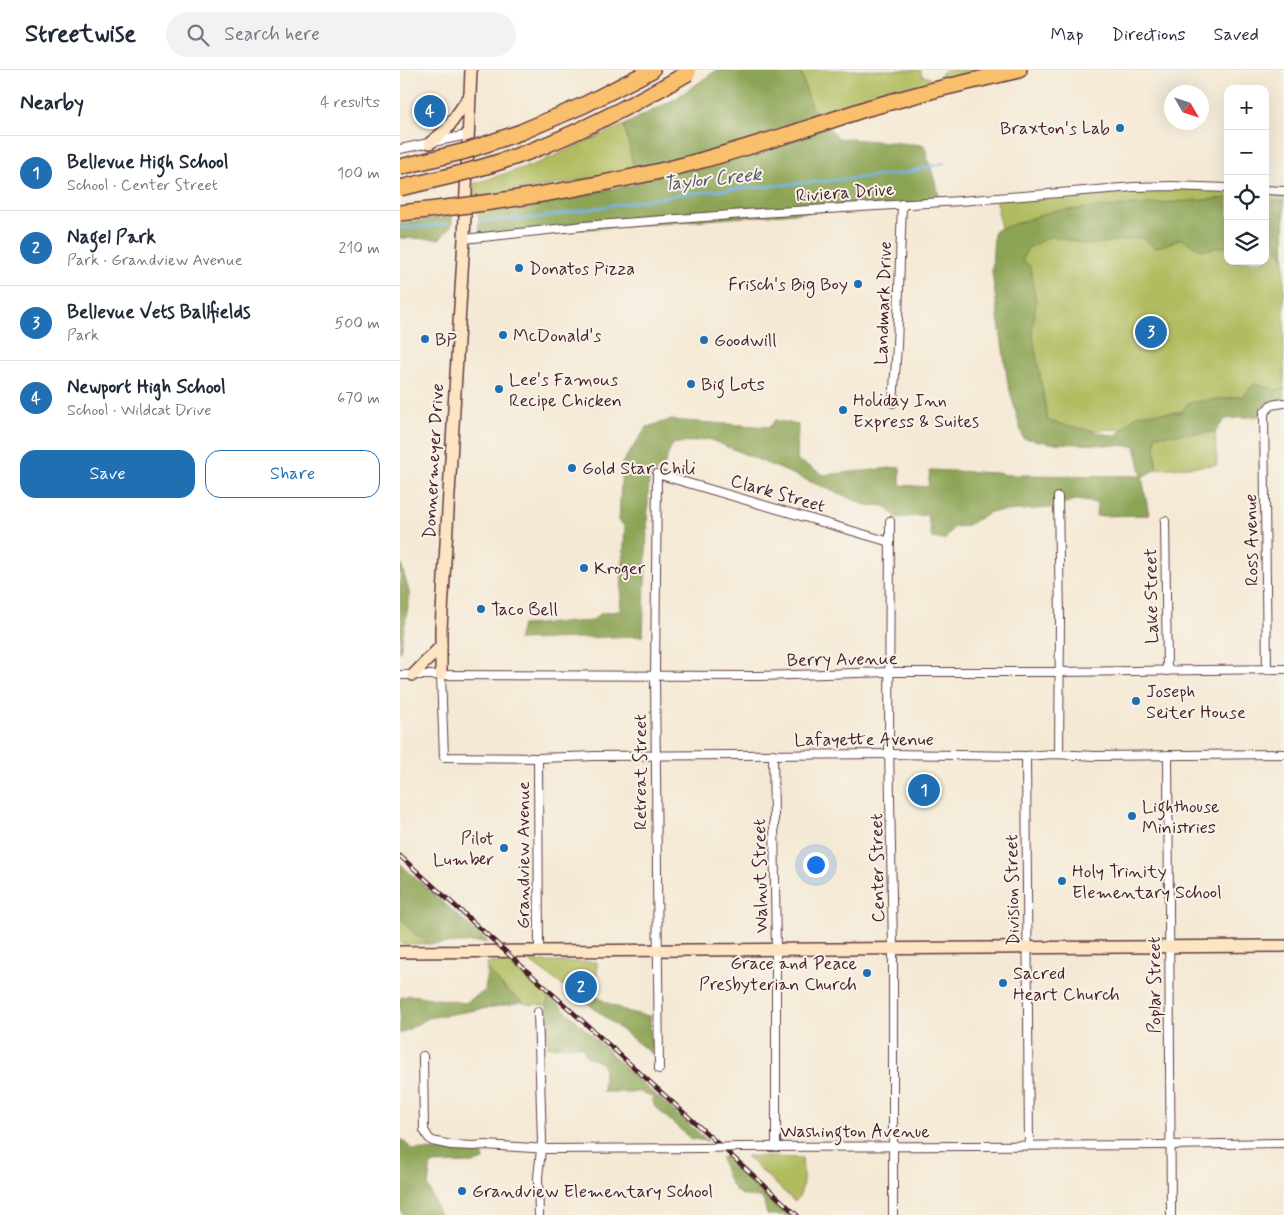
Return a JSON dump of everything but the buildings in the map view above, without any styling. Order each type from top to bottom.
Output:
[{"type":"highway","points":[[400,167],[466,151],[548,121],[652,70]]},
{"type":"highway","points":[[400,213],[465,206],[636,176],[694,162],[787,135],[868,108],[938,88],[1019,70]]},
{"type":"highway","points":[[400,188],[482,168],[527,153],[604,119],[691,72]]},
{"type":"street","name":"Donnermeyer Drive","points":[[444,757],[440,629],[464,240],[471,70]]},
{"type":"street","points":[[430,143],[447,129],[469,97]]},
{"type":"street","points":[[400,149],[468,135]]},
{"type":"street","name":"Riviera Drive","points":[[464,240],[584,226],[1134,187],[1224,188]]},
{"type":"street","points":[[1269,190],[1284,191]]},
{"type":"street","name":"Landmark Drive","points":[[893,403],[902,204]]},
{"type":"street","name":"Ross Avenue","points":[[1268,670],[1264,413],[1272,405],[1284,403]]},
{"type":"street","name":"Clark Street","points":[[657,474],[890,542]]},
{"type":"street","name":"Retreat Street","points":[[657,474],[655,757],[659,1069]]},
{"type":"street","points":[[1058,497],[1059,754]]},
{"type":"street","name":"Center Street","points":[[890,521],[893,1215]]},
{"type":"street","name":"Lake Street","points":[[1165,521],[1166,671]]},
{"type":"street","points":[[413,675],[441,646]]},
{"type":"street","name":"Berry Avenue","points":[[400,675],[759,676],[890,672],[1284,669]]},
{"type":"street","name":"Lafayette Avenue","points":[[444,757],[655,757],[773,754],[1026,756],[1059,754],[1096,756],[1284,754]]},
{"type":"street","name":"Walnut Street","points":[[773,754],[776,949],[776,1146]]},
{"type":"street","name":"Poplar Street","points":[[1168,755],[1171,1215]]},
{"type":"street","name":"Division Street","points":[[1026,756],[1028,1145]]},
{"type":"street","name":"Grandview Avenue","points":[[538,758],[539,952]]},
{"type":"street","points":[[400,952],[1284,946]]},
{"type":"street","points":[[538,1012],[542,1149],[538,1177],[539,1215]]},
{"type":"street","name":"Washington Avenue","points":[[423,1056],[424,1130],[432,1141],[451,1144],[474,1146],[485,1144],[542,1149],[1284,1143]]},
{"type":"green space","points":[[717,70],[800,70],[811,107],[838,138],[924,145],[941,202],[480,237],[478,211],[638,184],[624,125],[675,99]]},
{"type":"green space","points":[[800,70],[921,70],[921,75],[935,80],[945,70],[997,70],[821,118],[811,107]]},
{"type":"green space","points":[[624,125],[635,171],[474,199],[473,184],[538,163]]},
{"type":"green space","points":[[1224,188],[1224,265],[1269,265],[1269,190],[1284,191],[1284,403],[1266,410],[1152,428],[1033,432],[996,198],[1040,194]]},
{"type":"green space","points":[[1224,198],[1224,247],[1203,250],[1181,239],[1155,248],[1142,237],[1088,245],[1051,236],[1028,248],[1022,260],[1030,266],[1036,302],[1032,331],[1048,421],[1115,436],[1138,414],[1182,412],[1188,403],[1242,396],[1254,384],[1277,390],[1284,388],[1284,400],[1266,402],[1260,416],[1225,419],[1215,432],[1155,435],[1156,469],[1142,477],[1149,515],[1096,516],[1097,503],[1075,500],[1050,508],[990,512],[966,526],[953,527],[945,540],[932,538],[927,515],[897,518],[885,506],[866,505],[709,439],[672,444],[664,466],[649,477],[643,636],[518,640],[522,625],[592,621],[601,613],[620,611],[625,527],[619,521],[622,463],[647,427],[670,420],[770,427],[775,420],[798,425],[797,460],[824,475],[900,467],[900,485],[928,487],[930,470],[1008,475],[1142,476],[1135,446],[1051,443],[1023,438],[1008,384],[999,323],[992,272],[994,231],[1053,211]]},
{"type":"green space","points":[[1269,200],[1283,201],[1284,258],[1270,238]]},
{"type":"green space","points":[[452,216],[452,225],[440,239],[400,238],[400,223]]},
{"type":"green space","points":[[1215,432],[1217,465],[1156,469],[1155,435]]},
{"type":"green space","points":[[400,561],[410,595],[400,652]]},
{"type":"green space","points":[[400,863],[488,942],[429,944],[414,933],[400,916]]},
{"type":"green space","points":[[400,916],[409,928],[429,944],[400,944]]},
{"type":"green space","points":[[526,959],[534,959],[541,962],[597,962],[597,997],[591,1006]]},
{"type":"green space","points":[[511,962],[549,995],[547,1006],[527,1004],[519,1000],[487,968],[487,963]]},
{"type":"green space","points":[[487,968],[506,990],[523,1002],[428,1018],[400,1034],[400,998],[410,995],[465,1003],[485,991]]},
{"type":"green space","points":[[549,995],[635,1077],[708,1141],[691,1139],[654,1106],[652,1096],[640,1092],[603,1092],[604,1067],[601,1063],[586,1056],[582,1046],[548,1047],[547,1007]]},
{"type":"green space","points":[[597,997],[623,1010],[650,1016],[652,1054],[591,1006]]},
{"type":"green space","points":[[400,1138],[413,1150],[472,1151],[483,1155],[484,1160],[474,1163],[431,1164],[428,1186],[440,1215],[404,1215],[400,1209]]},
{"type":"green space","points":[[727,1156],[790,1215],[767,1215],[761,1197],[745,1196],[736,1191],[728,1178],[721,1158]]},
{"type":"green space","points":[[746,1156],[802,1158],[802,1187],[795,1202]]},
{"type":"waterway","name":"Taylor Creek","points":[[482,221],[535,218],[682,194],[901,174],[944,163]]},
{"type":"waterway","name":"Taylor Creek","points":[[400,228],[448,224]]},
{"type":"railway","points":[[400,856],[797,1215]]},
{"type":"place","name":"Newport High School","points":[[430,111]]},
{"type":"place","name":"Braxton's Lab","points":[[1120,128]]},
{"type":"place","name":"Donatos Pizza","points":[[519,268]]},
{"type":"place","name":"Frisch's Big Boy","points":[[858,284]]},
{"type":"place","name":"Bellevue Vets Ballfields","points":[[1151,332]]},
{"type":"place","name":"McDonald's","points":[[503,335]]},
{"type":"place","name":"BP","points":[[425,339]]},
{"type":"place","name":"Goodwill","points":[[704,340]]},
{"type":"place","name":"Big Lots","points":[[691,384]]},
{"type":"place","name":"Lee's Famous Recipe Chicken","points":[[499,389]]},
{"type":"place","name":"Holiday Inn Express & Suites","points":[[843,410]]},
{"type":"place","name":"Gold Star Chili","points":[[572,468]]},
{"type":"place","name":"Kroger","points":[[584,568]]},
{"type":"place","name":"Taco Bell","points":[[481,609]]},
{"type":"place","name":"Joseph Seiter House","points":[[1136,701]]},
{"type":"place","name":"Bellevue High School","points":[[924,790]]},
{"type":"place","name":"Lighthouse Ministries","points":[[1132,816]]},
{"type":"place","name":"Pilot Lumber","points":[[504,848]]},
{"type":"place","name":"Holy Trinity Elementary School","points":[[1062,881]]},
{"type":"place","name":"Grace and Peace Presbyterian Church","points":[[867,973]]},
{"type":"place","name":"Sacred Heart Church","points":[[1003,983]]},
{"type":"place","name":"Nagel Park","points":[[581,987]]},
{"type":"place","name":"Grandview Elementary School","points":[[462,1191]]}]
